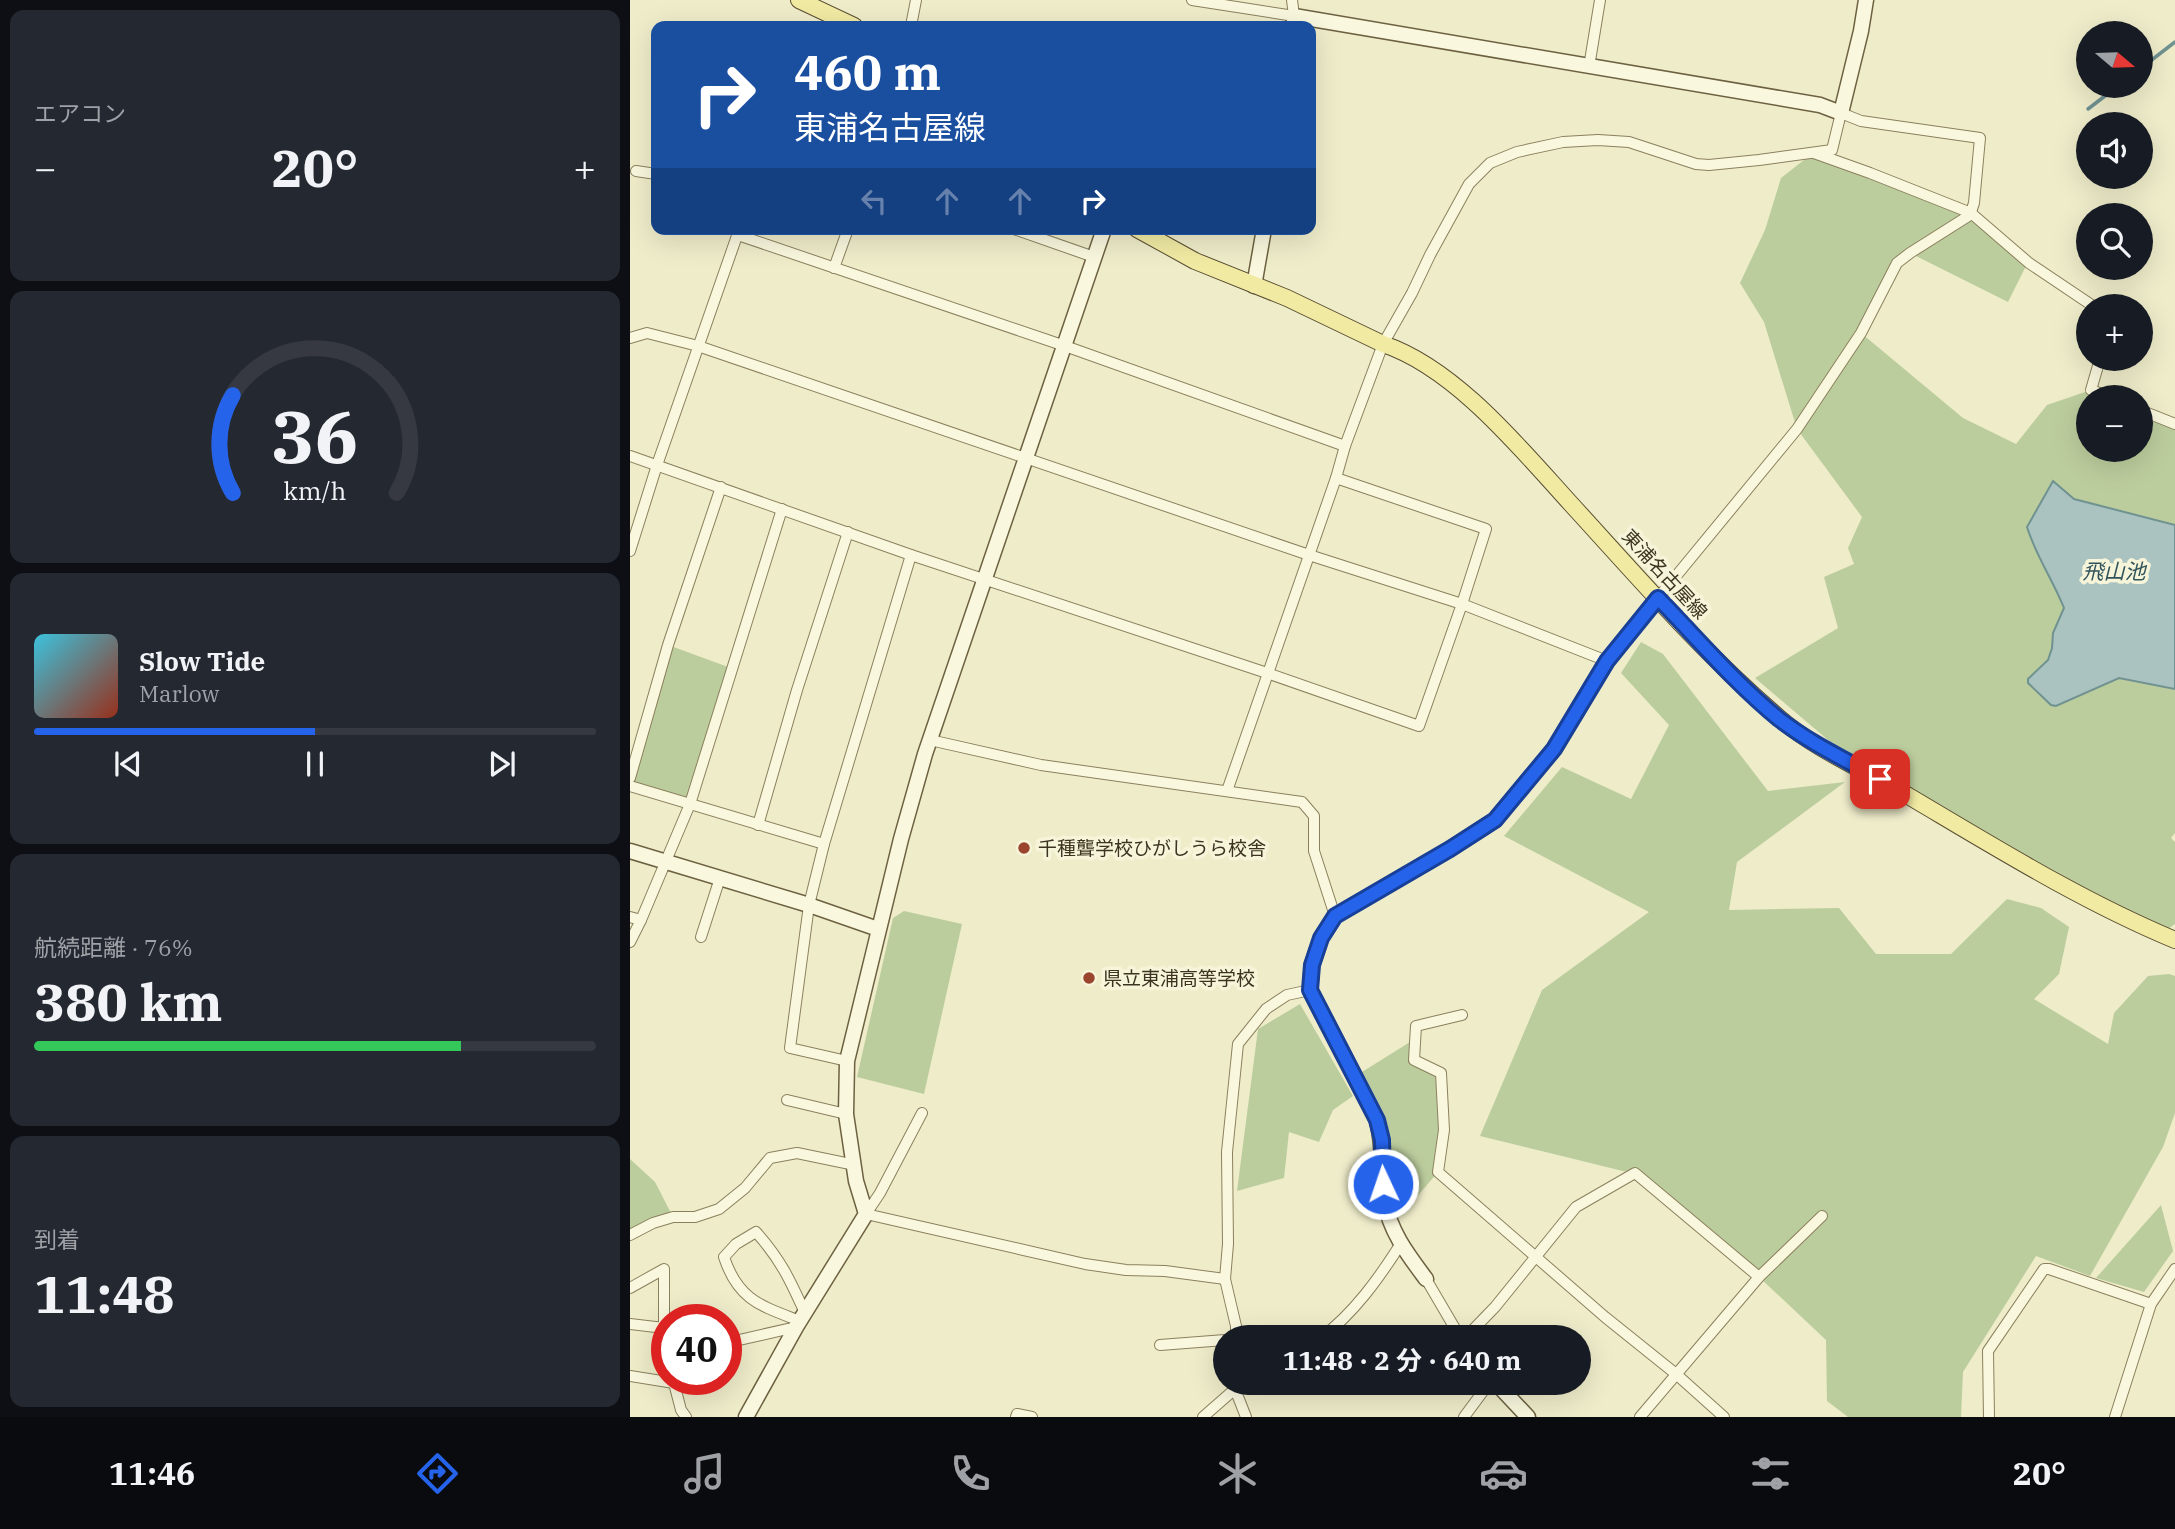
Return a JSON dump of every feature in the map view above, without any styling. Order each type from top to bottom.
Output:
[{"type":"main road","points":[[799,0],[843,21]]},
{"type":"main road","name":"東浦名古屋線","points":[[1148,235],[1195,261],[1287,298],[1397,349],[1439,374],[1481,409],[1739,682],[1780,719],[2053,881],[2175,940]]},
{"type":"street","points":[[912,21],[916,0]]},
{"type":"street","points":[[1192,0],[1294,21],[1292,0]]},
{"type":"street","points":[[1589,67],[1600,0]]},
{"type":"street","points":[[1227,791],[1382,344],[1469,184],[1490,163],[1517,152],[1563,142],[1629,142],[1696,164],[1709,165],[1832,150],[1866,0]]},
{"type":"street","points":[[1316,24],[1819,105],[1861,121],[1980,138],[1971,213],[1966,219],[1897,263],[1861,333],[1797,429],[1607,661],[1554,749],[1495,820],[1335,916],[1321,938],[1312,965],[1310,990],[1377,1120],[1382,1140],[1381,1164],[1385,1205],[1400,1245],[1455,1325]]},
{"type":"street","points":[[1813,153],[1971,213],[2029,263],[2076,295]]},
{"type":"street","points":[[636,171],[651,173]]},
{"type":"street","points":[[630,551],[657,465],[738,235]]},
{"type":"street","points":[[747,235],[834,268],[1065,346],[1345,446]]},
{"type":"street","points":[[834,268],[846,235]]},
{"type":"street","points":[[1031,235],[1094,257]]},
{"type":"street","points":[[866,1214],[856,1181],[846,1114],[847,1061],[878,929],[930,740],[1102,235]]},
{"type":"street","points":[[1254,286],[1263,235]]},
{"type":"street","points":[[630,338],[647,332],[698,346],[1309,555],[1462,604],[1607,661]]},
{"type":"street","points":[[2153,415],[2175,424]]},
{"type":"street","points":[[630,456],[911,555],[1419,726],[1486,529],[1336,478]]},
{"type":"street","points":[[630,778],[668,645],[721,487]]},
{"type":"street","points":[[630,942],[690,804],[782,509]]},
{"type":"street","points":[[758,825],[797,690],[848,532]]},
{"type":"street","points":[[847,1061],[790,1048],[809,905],[861,713],[911,555]]},
{"type":"street","points":[[930,740],[1041,765],[1301,802],[1314,816],[1314,851],[1335,916]]},
{"type":"street","points":[[630,786],[824,844]]},
{"type":"street","points":[[630,851],[809,905],[878,929]]},
{"type":"street","points":[[701,937],[720,878]]},
{"type":"street","points":[[630,917],[641,920]]},
{"type":"street","points":[[1236,1325],[1225,1279],[1228,1244],[1227,1152],[1238,1044],[1266,1009],[1287,995],[1310,990]]},
{"type":"street","points":[[1462,1015],[1416,1026],[1414,1060],[1441,1073],[1444,1130],[1438,1171],[1724,1417]]},
{"type":"street","points":[[787,1100],[846,1114]]},
{"type":"street","points":[[746,1417],[800,1320],[880,1193],[922,1113]]},
{"type":"street","points":[[630,1235],[653,1223],[673,1217],[695,1217],[719,1209],[745,1187],[769,1158],[797,1153],[855,1165]]},
{"type":"street","points":[[1475,1325],[1494,1307],[1576,1208],[1635,1173],[1759,1277]]},
{"type":"street","points":[[866,1214],[1085,1264],[1225,1279]]},
{"type":"street","points":[[1640,1417],[1759,1277],[1822,1216]]},
{"type":"street","points":[[756,1233],[774,1252],[787,1272],[800,1320],[762,1306],[746,1295],[731,1277],[724,1257],[737,1244],[756,1233]]},
{"type":"street","points":[[1337,1325],[1379,1278],[1400,1245]]},
{"type":"street","points":[[630,1288],[664,1269],[665,1304]]},
{"type":"street","points":[[1989,1417],[1988,1351],[2044,1269],[2151,1304]]},
{"type":"street","points":[[2115,1417],[2151,1304],[2175,1269]]},
{"type":"street","points":[[742,1338],[800,1320]]},
{"type":"street","points":[[630,1324],[651,1327]]},
{"type":"street","points":[[1160,1345],[1213,1341]]},
{"type":"street","points":[[630,1376],[651,1378]]},
{"type":"street","points":[[678,1395],[685,1417]]},
{"type":"street","points":[[1203,1417],[1226,1395]]},
{"type":"street","points":[[1239,1395],[1246,1417]]},
{"type":"street","points":[[1464,1417],[1482,1395]]},
{"type":"street","points":[[1505,1395],[1528,1417]]},
{"type":"street","points":[[1016,1417],[1032,1417]]},
{"type":"green space","points":[[1813,153],[1971,213],[2028,262],[2008,302],[1910,253],[1861,333],[1963,418],[2016,444],[2047,405],[2076,395],[2076,462],[2153,462],[2153,415],[2175,424],[2175,525],[2073,499],[2053,481],[2053,580],[2064,608],[2053,633],[2048,660],[2028,679],[2028,683],[2041,696],[2056,705],[2119,678],[2175,689],[2175,833],[2171,838],[2175,842],[2175,924],[2161,934],[1861,768],[1755,678],[1838,628],[1824,577],[1854,564],[1848,548],[1862,517],[1797,429],[1764,322],[1740,283],[1765,230],[1781,178]]},
{"type":"green space","points":[[1641,642],[1663,654],[1768,791],[1845,782],[1737,862],[1729,910],[1839,908],[1876,954],[1951,954],[2007,899],[2041,908],[2069,927],[2059,974],[2034,999],[2108,1044],[2114,1013],[2148,976],[2175,976],[2175,1113],[2163,1147],[2090,1276],[2036,1256],[1963,1372],[1961,1417],[1848,1417],[1827,1401],[1826,1340],[1759,1277],[1635,1174],[1480,1136],[1542,990],[1649,912],[1504,836],[1562,767],[1631,799],[1669,725],[1621,673]]},
{"type":"green space","points":[[668,645],[731,668],[690,804],[630,786]]},
{"type":"green space","points":[[904,911],[962,924],[924,1094],[857,1077],[893,918]]},
{"type":"green space","points":[[1300,1004],[1353,1096],[1333,1110],[1319,1142],[1289,1132],[1284,1178],[1237,1191],[1258,1029]]},
{"type":"green space","points":[[1410,1042],[1414,1060],[1441,1073],[1444,1130],[1438,1172],[1397,1220],[1386,1169],[1386,1122],[1362,1072]]},
{"type":"green space","points":[[630,1159],[655,1182],[673,1217],[630,1235]]},
{"type":"green space","points":[[2161,1205],[2173,1251],[2144,1292],[2096,1278]]},
{"type":"water","name":"飛山池","points":[[2053,481],[2074,499],[2175,525],[2175,689],[2119,678],[2056,706],[2051,705],[2028,683],[2028,679],[2048,660],[2053,633],[2064,608],[2027,527]]},
{"type":"waterway","points":[[2153,59],[2175,42]]},
{"type":"waterway","points":[[2088,109],[2102,98]]},
{"type":"place","name":"千種聾学校ひがしうら校舎","points":[[1024,848]]},
{"type":"place","name":"県立東浦高等学校","points":[[1089,978]]},
{"type":"route","points":[[1383,1184],[1382,1140],[1377,1120],[1310,990],[1312,965],[1321,938],[1335,916],[1495,820],[1554,749],[1607,661],[1658,598],[1739,682],[1780,719],[1880,779]]}]
